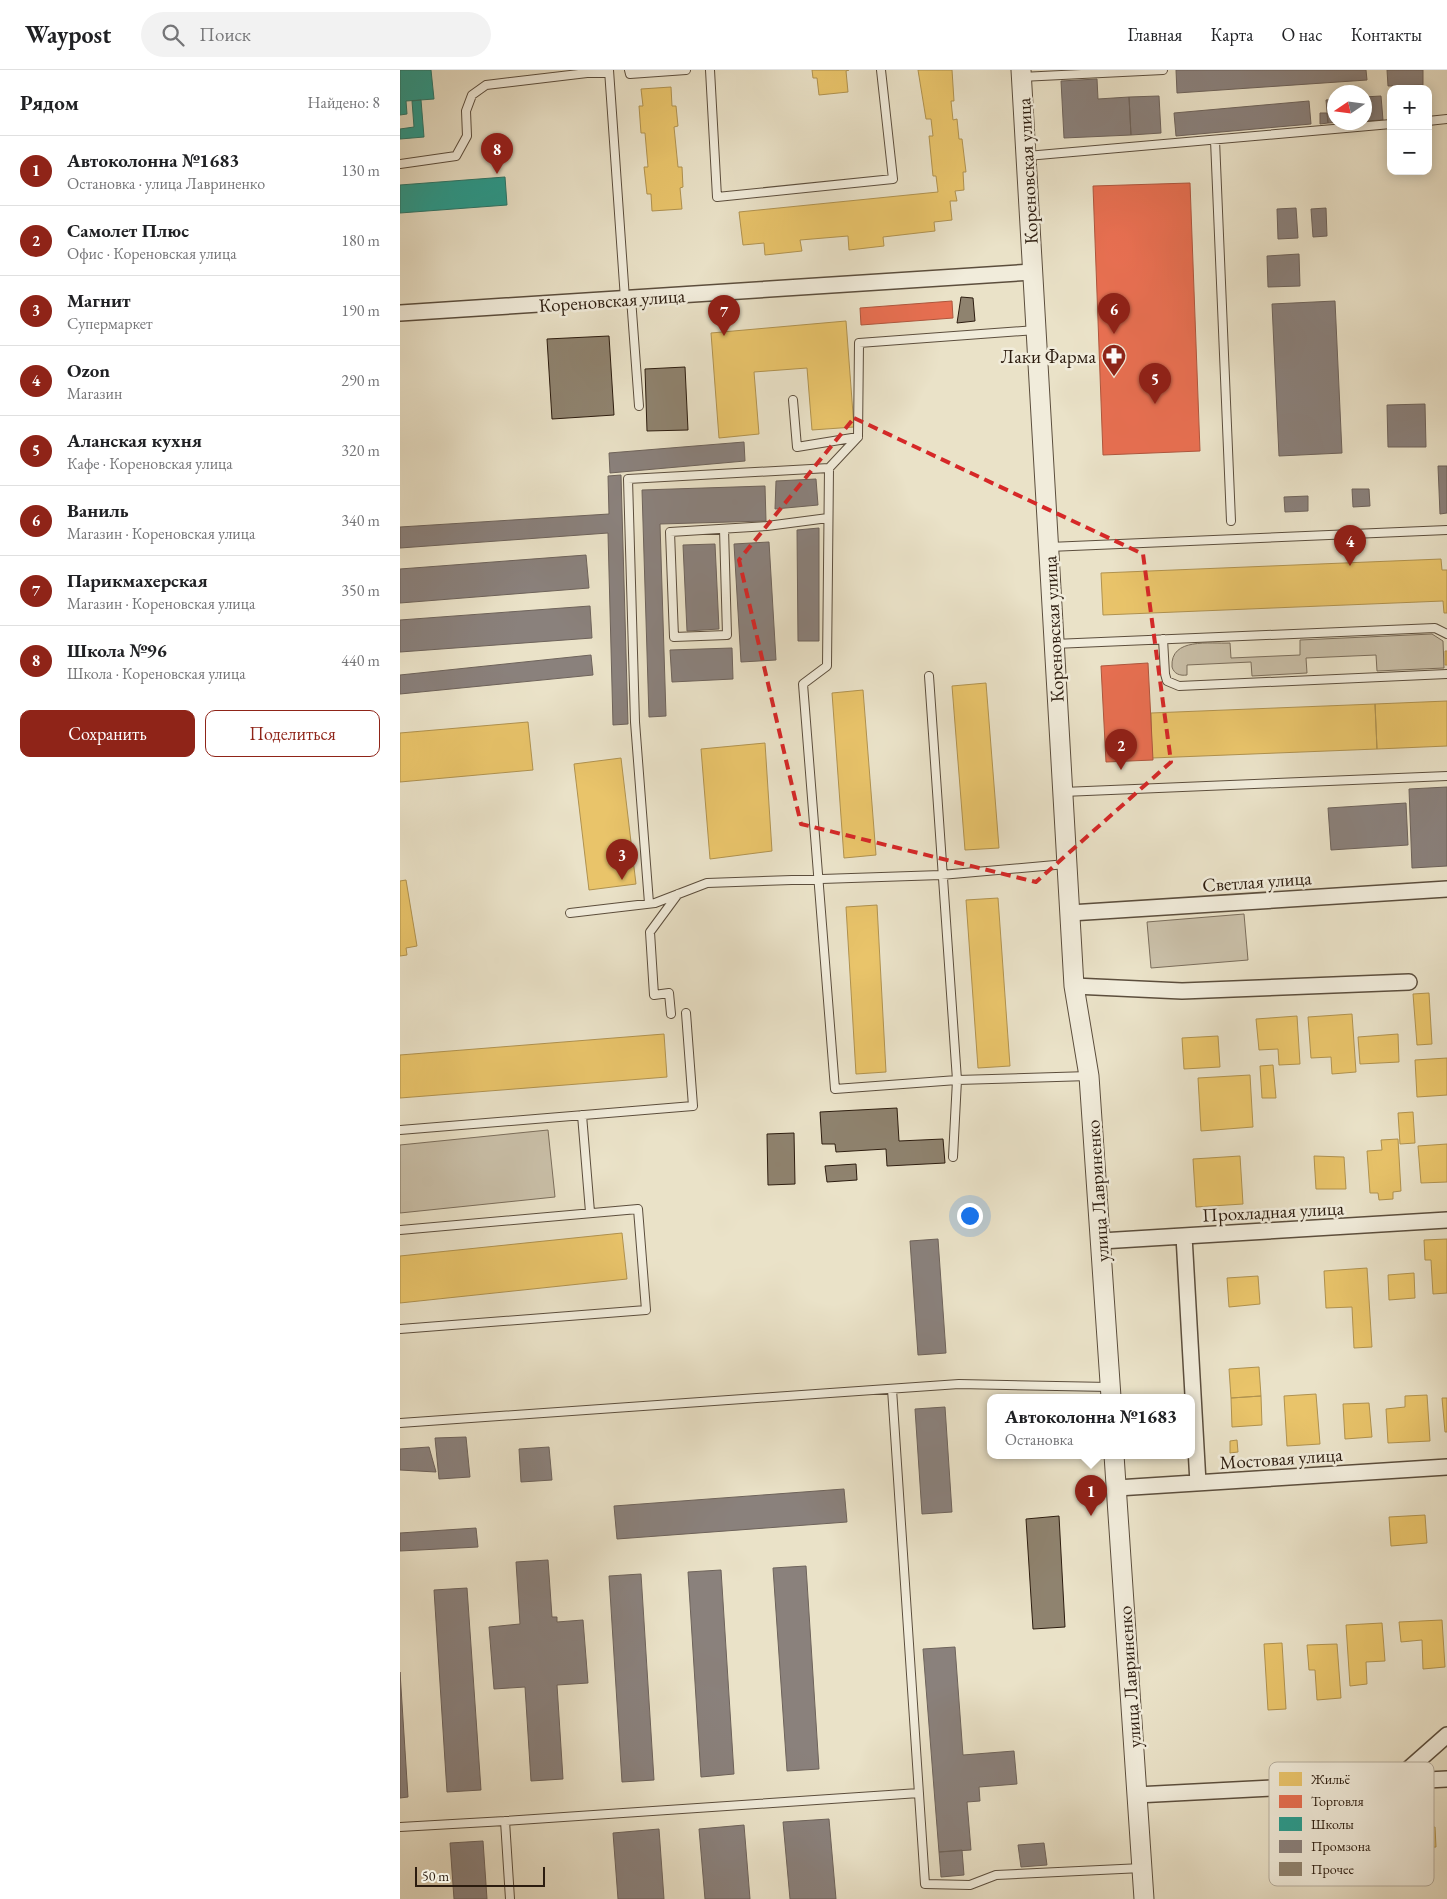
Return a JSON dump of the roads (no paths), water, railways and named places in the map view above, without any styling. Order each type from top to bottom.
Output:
[{"type":"street","name":"Кореновская улица","points":[[1021,73],[1074,986]]},
{"type":"street","name":"Кореновская улица","points":[[400,313],[1033,272]]},
{"type":"street","name":"Светлая улица","points":[[1070,914],[1447,888]]},
{"type":"street","points":[[1074,986],[1182,991],[1409,982]]},
{"type":"street","name":"улица Лавриненко","points":[[1074,986],[1089,1076],[1110,1392]]},
{"type":"street","name":"Прохладная улица","points":[[1101,1241],[1447,1220]]},
{"type":"street","points":[[1184,1236],[1193,1394]]},
{"type":"street","points":[[1195,1430],[1198,1483]]},
{"type":"street","name":"улица Лавриненко","points":[[1114,1459],[1144,1899]]},
{"type":"street","name":"Мостовая улица","points":[[1117,1488],[1447,1467]]},
{"type":"street","points":[[1417,1762],[1447,1735]]},
{"type":"street","points":[[1434,1780],[1447,1779]]},
{"type":"street","points":[[1136,1795],[1269,1788]]},
{"type":"lane","points":[[630,70],[630,74],[686,70]]},
{"type":"lane","points":[[710,70],[717,196],[893,179],[881,70]]},
{"type":"lane","points":[[1021,73],[1163,70]]},
{"type":"lane","points":[[400,164],[456,156],[467,136],[466,111],[472,95],[486,85],[575,72],[609,72],[639,406]]},
{"type":"lane","points":[[1432,121],[1447,120]]},
{"type":"lane","points":[[1026,156],[1387,124]]},
{"type":"lane","points":[[1214,140],[1231,521]]},
{"type":"lane","points":[[1036,330],[859,343],[858,437],[829,468],[827,666],[803,684],[835,1089],[957,1080],[1089,1076]]},
{"type":"lane","points":[[793,400],[797,447],[858,437]]},
{"type":"lane","points":[[649,904],[635,722],[628,479],[829,468]]},
{"type":"lane","points":[[724,529],[726,635],[674,637],[670,532],[767,526],[828,518]]},
{"type":"lane","points":[[1049,547],[1447,530]]},
{"type":"lane","points":[[1054,644],[1435,628],[1447,634]]},
{"type":"lane","points":[[1164,639],[1165,674],[1168,681],[1179,686],[1447,674]]},
{"type":"lane","points":[[929,676],[941,875],[957,1080],[953,1157]]},
{"type":"lane","points":[[1063,792],[1447,776]]},
{"type":"lane","points":[[570,913],[649,904],[707,882],[941,875],[1067,864]]},
{"type":"lane","points":[[671,1014],[669,993],[654,995],[650,932],[679,893]]},
{"type":"lane","points":[[400,1130],[694,1106],[686,1013]]},
{"type":"lane","points":[[582,1115],[590,1212]]},
{"type":"lane","points":[[400,1230],[638,1209],[646,1310],[400,1329]]},
{"type":"lane","points":[[400,1423],[959,1384],[1110,1392]]},
{"type":"lane","points":[[892,1389],[924,1884],[970,1885],[996,1875],[1142,1868]]},
{"type":"lane","points":[[400,1827],[919,1793]]},
{"type":"lane","points":[[506,1821],[510,1899]]},
{"type":"place","name":"Школа №96","points":[[497,174]]},
{"type":"place","name":"Ваниль","points":[[1114,334]]},
{"type":"place","name":"Парикмахерская","points":[[724,336]]},
{"type":"place","name":"Лаки Фарма","points":[[1114,377]]},
{"type":"place","name":"Аланская кухня","points":[[1155,404]]},
{"type":"place","name":"Ozon","points":[[1350,566]]},
{"type":"place","name":"Самолет Плюс","points":[[1121,770]]},
{"type":"place","name":"Магнит","points":[[622,880]]},
{"type":"place","name":"Автоколонна №1683","points":[[1091,1516]]}]
